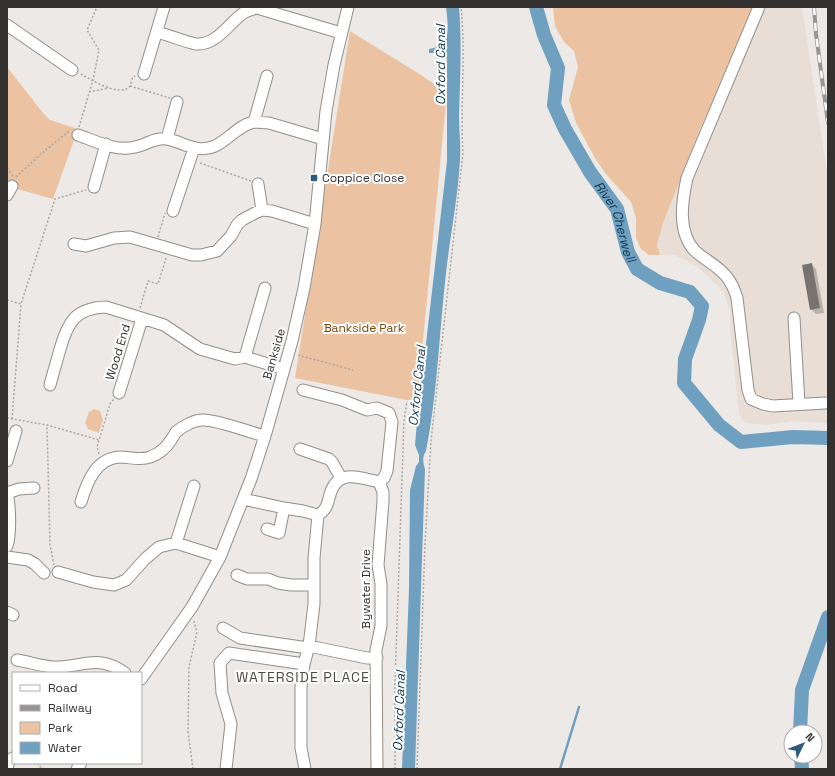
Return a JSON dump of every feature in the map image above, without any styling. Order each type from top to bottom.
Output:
[{"type":"street","points":[[144,74],[164,7]]},
{"type":"street","name":"Bankside","points":[[142,678],[192,607],[220,557],[243,499],[265,436],[299,313],[315,224],[328,103],[341,33],[348,7]]},
{"type":"street","points":[[759,7],[687,178],[682,201],[685,236],[695,251],[726,277],[733,287],[737,298],[748,390],[751,399],[773,406],[825,403]]},
{"type":"street","points":[[157,32],[196,44],[204,43],[212,40],[244,13],[258,8],[341,33]]},
{"type":"street","points":[[7,24],[72,70]]},
{"type":"street","points":[[254,122],[267,76]]},
{"type":"street","points":[[167,139],[177,102]]},
{"type":"street","points":[[78,134],[106,144],[127,149],[137,147],[150,141],[167,139],[194,148],[205,148],[215,146],[247,123],[254,122],[269,123],[324,139]]},
{"type":"street","points":[[94,187],[106,144]]},
{"type":"street","points":[[173,211],[194,148]]},
{"type":"street","points":[[258,184],[262,210]]},
{"type":"street","points":[[74,244],[86,246],[114,238],[130,237],[192,255],[201,255],[217,251],[231,236],[237,225],[242,220],[255,212],[262,210],[272,211],[315,224]]},
{"type":"street","points":[[245,357],[265,288]]},
{"type":"street","name":"Wood End","points":[[50,385],[65,331],[71,321],[79,313],[88,309],[106,307],[164,325],[200,349],[235,359],[245,357],[284,368]]},
{"type":"street","name":"Wood End","points":[[119,393],[139,318]]},
{"type":"street","points":[[794,318],[799,404]]},
{"type":"street","points":[[303,390],[342,400],[366,410],[378,408],[389,413],[392,422],[387,471],[384,478],[379,482],[355,477],[341,478],[337,480],[333,484],[326,509],[320,514],[314,558],[314,604],[301,687],[301,748],[305,769]]},
{"type":"street","points":[[81,502],[88,481],[94,471],[102,464],[112,458],[120,457],[144,459],[151,457],[166,447],[175,433],[188,424],[202,420],[211,421],[265,436]]},
{"type":"street","points":[[7,461],[16,431]]},
{"type":"street","points":[[300,450],[329,459],[341,478]]},
{"type":"street","name":"Bywater Drive","points":[[377,769],[376,650],[381,626],[381,584],[378,565],[383,501],[383,492],[379,482]]},
{"type":"street","points":[[176,543],[194,486]]},
{"type":"street","points":[[7,546],[9,540],[8,530],[10,518],[7,493],[19,489],[34,488]]},
{"type":"street","points":[[243,499],[320,514]]},
{"type":"street","points":[[267,529],[279,533],[284,508]]},
{"type":"street","points":[[7,557],[28,560],[35,564],[93,582],[114,585],[126,580],[145,559],[159,547],[176,543],[220,557]]},
{"type":"street","points":[[237,575],[247,579],[268,579],[278,583],[291,585],[314,585]]},
{"type":"street","points":[[223,628],[240,638],[308,647],[367,658],[377,658]]},
{"type":"street","points":[[226,769],[231,724],[222,693],[220,663],[229,653],[304,664]]},
{"type":"street","points":[[17,660],[64,670],[78,663],[98,662],[109,664],[123,672]]},
{"type":"street","points":[[7,769],[9,761],[12,759]]},
{"type":"path","points":[[7,168],[15,179],[70,130],[78,134],[79,125],[93,80],[99,50],[87,30],[97,7]]},
{"type":"path","points":[[417,769],[427,488],[432,426],[463,153],[461,7]]},
{"type":"path","points":[[72,70],[110,88],[121,91],[130,86],[133,77],[144,74]]},
{"type":"path","points":[[130,86],[168,96],[177,102]]},
{"type":"path","points":[[89,92],[110,88]]},
{"type":"path","points":[[190,159],[258,184]]},
{"type":"path","points":[[12,419],[21,304],[55,199],[94,187]]},
{"type":"path","points":[[155,244],[165,211],[173,211]]},
{"type":"path","points":[[139,318],[148,281],[158,284],[169,248]]},
{"type":"path","points":[[7,300],[21,304]]},
{"type":"path","points":[[296,354],[353,370]]},
{"type":"path","points":[[102,464],[97,447],[110,404],[119,393]]},
{"type":"path","points":[[395,769],[395,682],[404,421],[407,401]]},
{"type":"path","points":[[7,418],[47,425],[99,440]]},
{"type":"path","points":[[47,425],[50,545],[48,568]]},
{"type":"path","points":[[193,616],[197,632],[189,667],[188,732],[193,769]]},
{"type":"shaded area","points":[[754,7],[802,7],[828,179],[828,423],[793,421],[767,425],[745,423],[739,414],[731,339],[730,311],[723,291],[697,266],[675,255],[660,255],[657,245],[663,223],[701,127],[740,44]]},
{"type":"green space","points":[[553,7],[754,7],[740,44],[701,127],[663,223],[657,245],[660,255],[649,255],[641,249],[636,238],[636,218],[631,202],[606,174],[595,158],[576,123],[569,100],[578,67],[574,51],[564,42],[555,26]]},
{"type":"green space","name":"Bankside Park","points":[[350,31],[447,93],[417,402],[295,378]]},
{"type":"green space","points":[[7,67],[50,120],[78,129],[53,199],[7,186]]},
{"type":"green space","points":[[94,409],[100,411],[103,420],[99,433],[88,429],[85,423],[89,412]]},
{"type":"water","points":[[446,7],[459,7],[461,48],[459,116],[460,159],[445,282],[433,409],[426,451],[423,457],[425,469],[415,769],[402,769],[409,589],[410,490],[416,466],[419,462],[419,455],[415,445],[417,422],[447,161],[447,59],[441,54],[429,53],[429,49],[437,47],[445,39],[448,29]]},
{"type":"building","points":[[812,263],[820,308],[810,310],[802,265]]},
{"type":"waterway","name":"River Cherwell","points":[[536,7],[544,35],[558,68],[554,105],[565,129],[590,172],[617,209],[628,252],[637,269],[660,283],[690,292],[702,306],[699,320],[685,359],[684,383],[719,425],[741,442],[793,437],[828,438]]},
{"type":"waterway","name":"River Cherwell","points":[[800,724],[802,690],[828,617]]},
{"type":"waterway","points":[[560,769],[579,707]]},
{"type":"waterway","name":"River Cherwell","points":[[802,764],[802,769]]},
{"type":"railway","points":[[814,7],[816,34],[828,123]]},
{"type":"place","name":"Coppice Close","points":[[314,178]]},
{"type":"district","name":"WATERSIDE PLACE","points":[[303,677]]},
{"type":"water label","name":"Oxford Canal","points":[[440,65]]},
{"type":"water label","name":"Oxford Canal","points":[[417,386]]},
{"type":"water label","name":"Oxford Canal","points":[[399,711]]}]
